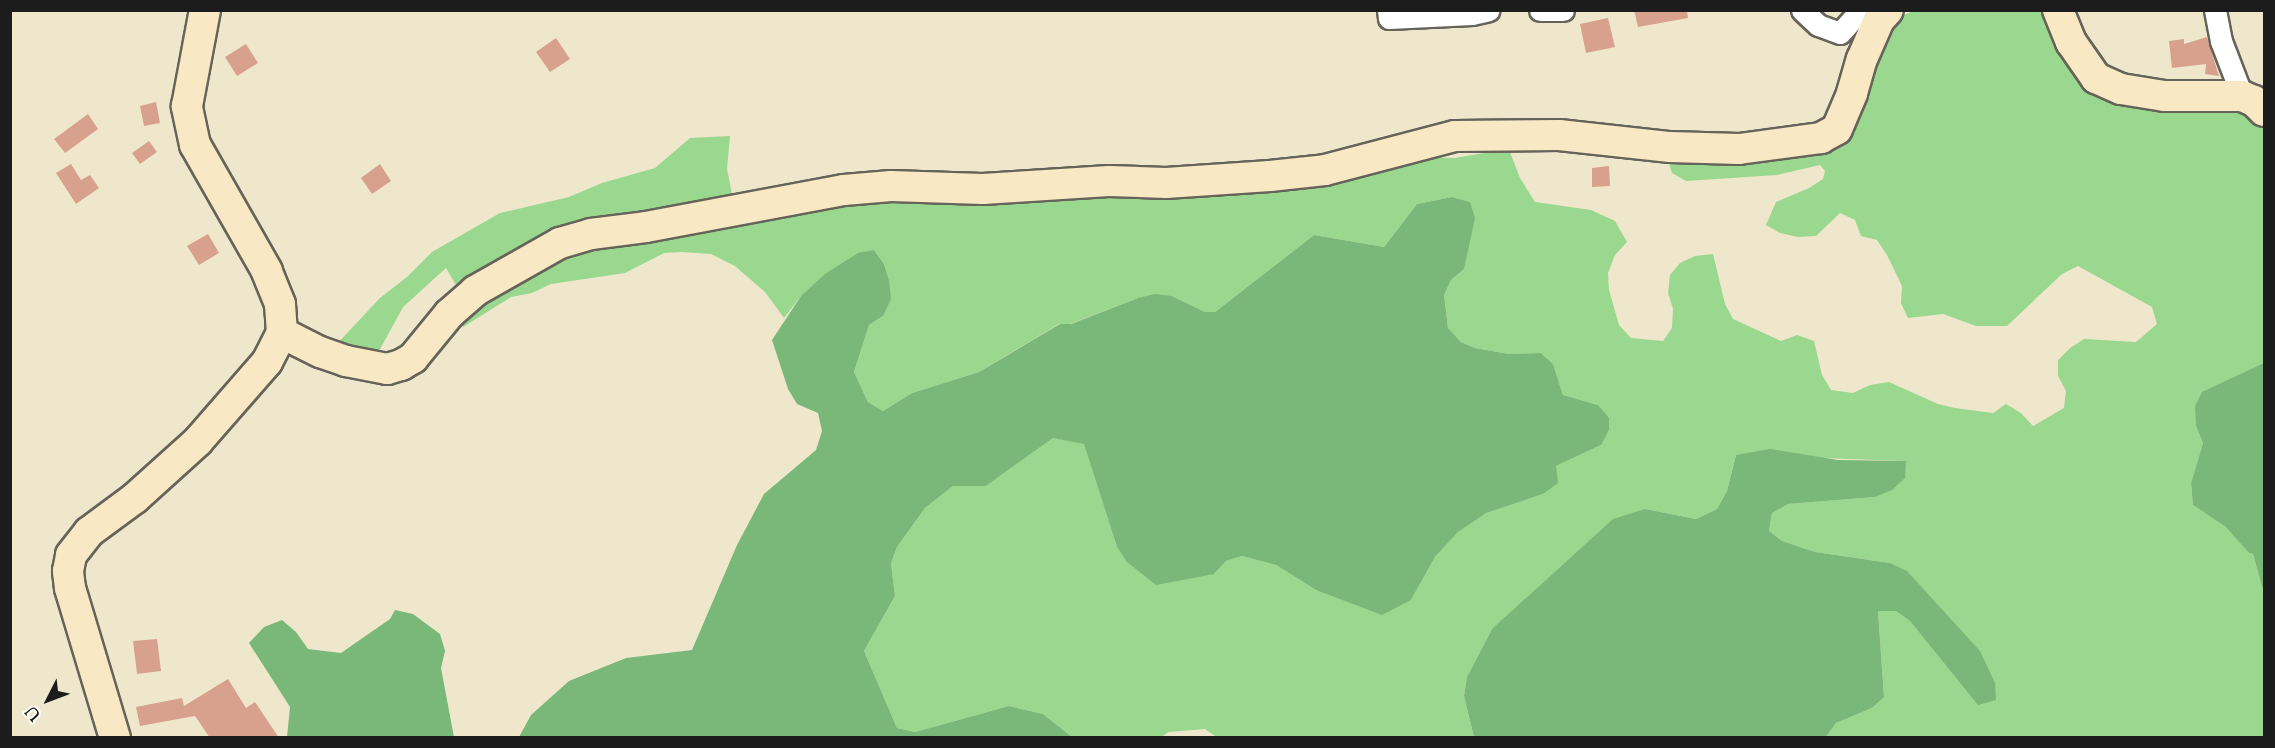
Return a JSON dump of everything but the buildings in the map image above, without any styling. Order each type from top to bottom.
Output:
[{"type":"street","points":[[114,738],[70,588],[68,571],[71,555],[89,532],[135,498],[198,441],[267,362],[282,333],[280,304],[267,271],[195,145],[187,106],[205,10]]},
{"type":"street","points":[[1388,10],[1389,18],[1472,14],[1489,10]]},
{"type":"street","points":[[1540,10],[1563,10]]},
{"type":"street","points":[[1802,10],[1818,25],[1840,33],[1861,10]]},
{"type":"street","points":[[282,333],[320,352],[346,361],[387,369],[401,366],[413,358],[449,314],[475,291],[560,243],[591,234],[646,227],[844,190],[891,186],[983,189],[1109,181],[1166,183],[1259,177],[1325,170],[1455,136],[1559,135],[1670,147],[1738,149],[1821,138],[1837,129],[1862,59],[1879,20],[1888,10]]},
{"type":"street","points":[[2058,10],[2086,66],[2096,78],[2121,89],[2164,96],[2253,104]]},
{"type":"street","points":[[2215,10],[2221,41],[2253,104]]},
{"type":"green space","points":[[1916,10],[2044,11],[2076,64],[2242,107],[2264,122],[2264,363],[2196,426],[2203,443],[2191,483],[2193,505],[2227,527],[2249,553],[2253,554],[2264,594],[2264,737],[1826,737],[1836,723],[1872,708],[1884,697],[1878,611],[1896,611],[1910,621],[1978,704],[1890,563],[1815,552],[1782,541],[1769,531],[1772,513],[1788,504],[1875,497],[1906,461],[1736,455],[1727,491],[1717,509],[1696,519],[1645,509],[1492,629],[1467,677],[1464,696],[1474,737],[1218,738],[1205,729],[1169,732],[1161,737],[1072,737],[1043,714],[1009,706],[915,732],[897,728],[864,651],[895,596],[891,563],[897,547],[925,508],[953,486],[986,486],[1053,438],[1084,443],[1117,547],[1214,574],[1226,561],[1242,556],[1276,565],[1316,590],[1411,600],[1435,557],[1458,532],[1485,513],[1543,494],[1556,466],[1601,445],[1598,405],[1563,395],[1553,364],[1541,353],[1509,354],[1475,348],[1461,342],[1448,328],[1444,295],[1451,280],[1464,269],[1470,202],[1452,197],[1417,204],[1384,247],[1314,235],[1215,312],[1205,312],[1172,296],[1138,298],[1070,324],[1059,324],[979,372],[912,393],[883,411],[868,402],[854,372],[869,325],[883,316],[889,280],[884,264],[874,250],[801,296],[784,318],[765,292],[735,266],[711,254],[681,252],[664,253],[625,273],[551,284],[532,293],[511,297],[463,327],[457,315],[467,304],[446,268],[403,307],[378,353],[335,346],[380,298],[407,277],[432,252],[500,213],[569,197],[602,183],[655,168],[690,138],[730,136],[727,169],[732,194],[749,217],[881,195],[1353,179],[1383,165],[1413,157],[1455,158],[1501,150],[1510,152],[1520,178],[1535,202],[1591,210],[1615,221],[1627,242],[1615,255],[1608,273],[1609,290],[1619,325],[1631,338],[1663,341],[1672,328],[1673,309],[1668,293],[1670,275],[1680,263],[1695,256],[1713,254],[1725,304],[1733,319],[1781,341],[1797,335],[1814,341],[1822,375],[1831,390],[1853,393],[1870,385],[1889,382],[1938,404],[1955,408],[1993,413],[2006,404],[2021,413],[2033,426],[2064,408],[2066,391],[2058,376],[2058,360],[2070,348],[2084,339],[2136,342],[2157,324],[2152,307],[2078,266],[2062,274],[2007,326],[1976,326],[1943,314],[1908,318],[1901,303],[1902,286],[1887,255],[1877,240],[1861,236],[1855,220],[1840,213],[1816,236],[1798,237],[1780,233],[1766,225],[1776,202],[1809,188],[1823,179],[1825,171],[1820,165],[1777,175],[1686,181],[1672,173],[1666,154],[1833,139],[1888,30],[1899,17]]},
{"type":"green space","points":[[1452,197],[1470,202],[1475,218],[1464,269],[1451,280],[1444,295],[1448,328],[1461,342],[1475,348],[1509,354],[1541,353],[1553,364],[1563,395],[1598,405],[1609,418],[1609,430],[1601,445],[1556,466],[1558,483],[1543,494],[1486,513],[1458,532],[1435,557],[1411,600],[1382,615],[1316,590],[1276,565],[1242,556],[1226,561],[1214,574],[1156,585],[1127,562],[1117,547],[1084,444],[1053,438],[986,486],[953,486],[925,508],[897,547],[891,563],[895,596],[864,651],[897,728],[915,732],[1009,706],[1043,714],[1072,737],[519,737],[531,715],[569,681],[626,658],[692,650],[737,545],[764,494],[816,450],[822,431],[818,413],[797,404],[788,389],[772,340],[801,296],[825,274],[858,253],[874,250],[884,264],[889,280],[891,299],[883,316],[869,325],[854,372],[868,402],[883,411],[912,393],[979,372],[1060,324],[1071,324],[1138,298],[1155,294],[1172,296],[1205,312],[1215,312],[1314,235],[1384,247],[1417,204]]},
{"type":"green space","points":[[2264,363],[2264,594],[2253,554],[2249,553],[2226,527],[2193,505],[2191,483],[2203,443],[2196,426],[2195,406],[2202,392]]},
{"type":"green space","points":[[1770,449],[1838,460],[1906,461],[1905,478],[1892,490],[1875,497],[1788,504],[1772,513],[1769,531],[1782,541],[1815,552],[1890,563],[1907,571],[1980,651],[1995,683],[1996,700],[1978,705],[1910,621],[1896,611],[1878,611],[1884,697],[1872,708],[1836,723],[1826,737],[1474,737],[1464,696],[1467,677],[1492,629],[1613,519],[1645,509],[1696,519],[1717,509],[1727,491],[1736,455]]},
{"type":"green space","points":[[395,610],[413,614],[440,634],[445,651],[441,668],[454,737],[287,737],[290,707],[249,643],[264,627],[282,620],[296,632],[308,649],[341,653],[390,619]]}]
